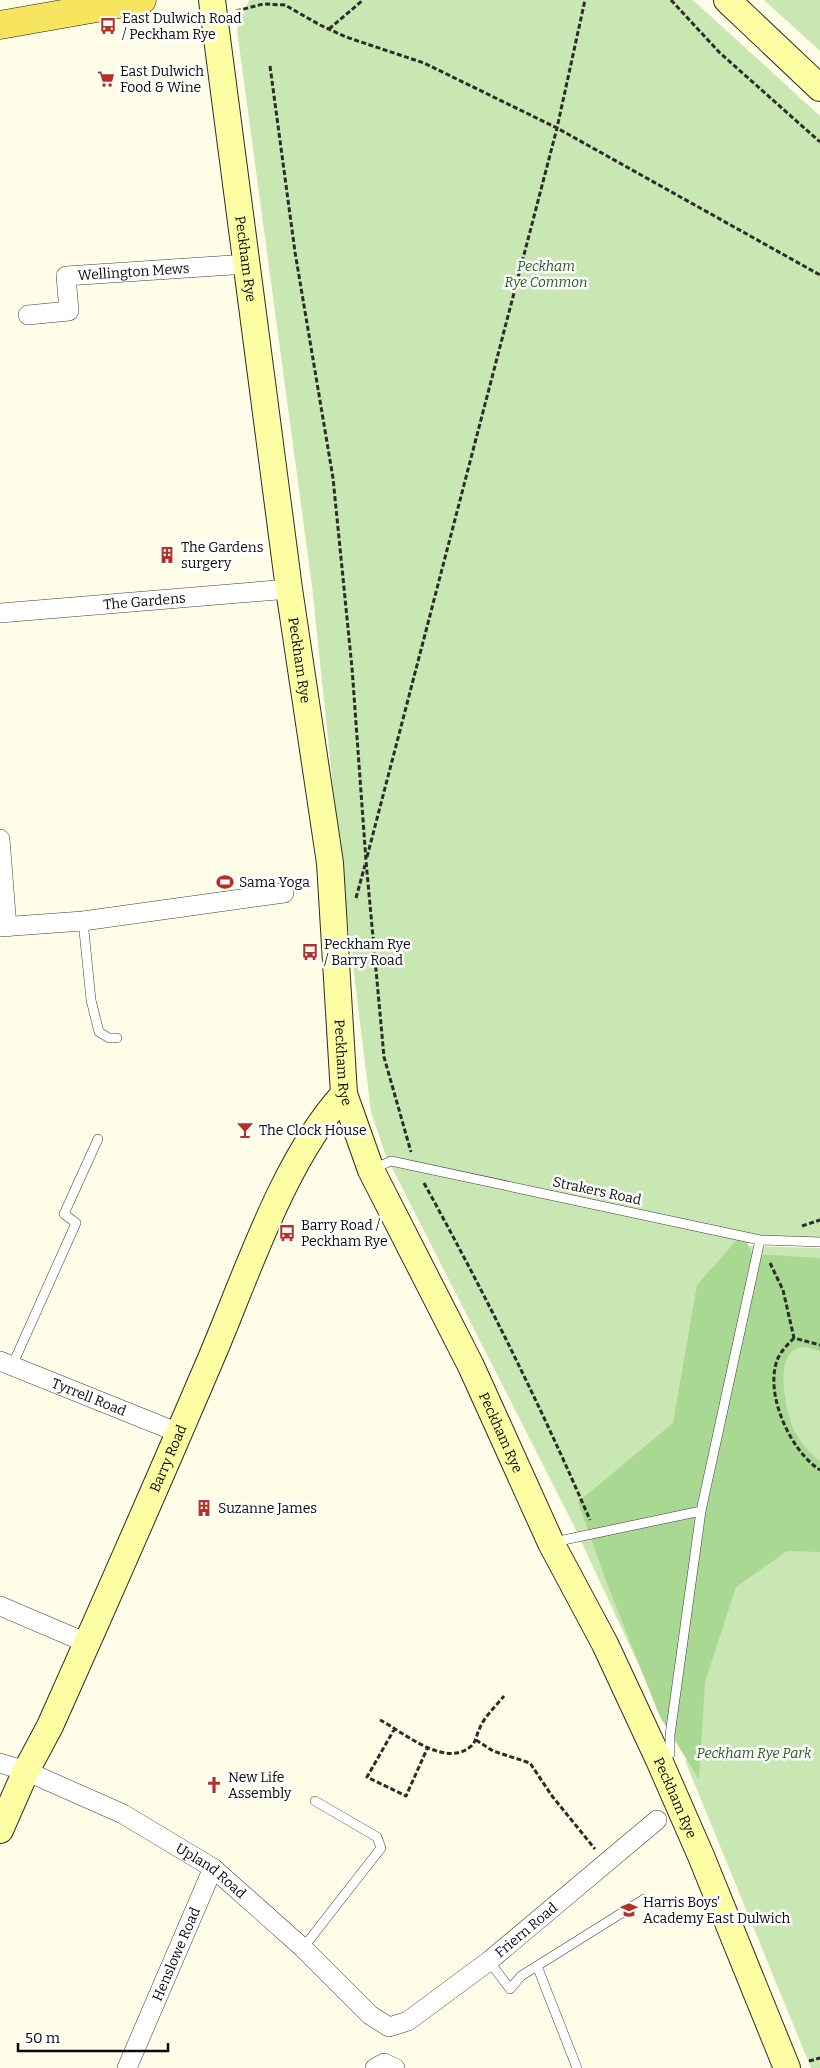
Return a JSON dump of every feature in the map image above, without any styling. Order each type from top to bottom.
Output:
[{"type":"main road","points":[[0,26],[142,0]]},
{"type":"main road","points":[[727,0],[820,88]]},
{"type":"main road","name":"Peckham Rye","points":[[213,8],[289,588],[330,863],[344,1094],[371,1170],[471,1366],[551,1542],[605,1644],[665,1773],[787,2068]]},
{"type":"main road","name":"Barry Road","points":[[0,1830],[26,1771],[50,1726],[179,1433],[280,1196],[308,1144],[332,1107],[344,1094]]},
{"type":"street","name":"Wellington Mews","points":[[28,315],[69,311],[66,276],[247,264]]},
{"type":"street","name":"The Gardens","points":[[0,613],[289,588]]},
{"type":"street","points":[[0,839],[4,927],[83,921],[284,892]]},
{"type":"street","name":"Tyrrell Road","points":[[6,1363],[179,1433]]},
{"type":"street","points":[[0,1606],[86,1643]]},
{"type":"street","name":"Upland Road","points":[[0,1763],[26,1771],[123,1814],[213,1868],[303,1948],[370,2015],[388,2027]]},
{"type":"street","name":"Friern Road","points":[[388,2027],[408,2021],[489,1961],[657,1820]]},
{"type":"street","name":"Henslowe Road","points":[[126,2068],[213,1868]]},
{"type":"lane","points":[[83,921],[91,1000],[99,1032],[110,1038],[117,1038]]},
{"type":"lane","points":[[6,1363],[76,1223],[64,1214],[98,1139]]},
{"type":"lane","name":"Strakers Road","points":[[371,1170],[391,1162],[760,1240],[820,1242]]},
{"type":"lane","points":[[670,1754],[670,1735],[701,1512],[760,1240]]},
{"type":"lane","points":[[551,1542],[701,1512]]},
{"type":"lane","points":[[303,1948],[381,1848],[377,1838],[315,1801]]},
{"type":"lane","points":[[489,1961],[510,1989],[521,1976],[644,1898]]},
{"type":"lane","points":[[537,1966],[577,2068]]},
{"type":"path","points":[[329,29],[363,0]]},
{"type":"path","points":[[354,907],[557,128],[585,0]]},
{"type":"path","points":[[671,0],[719,52],[820,142]]},
{"type":"path","points":[[213,8],[263,4],[284,5],[329,29],[424,63],[557,128],[820,275]]},
{"type":"path","points":[[270,66],[295,252],[333,478],[352,668],[366,861],[384,1057],[416,1167],[480,1286],[549,1425],[595,1533]]},
{"type":"path","points":[[760,1240],[783,1290],[794,1338]]},
{"type":"path","points":[[794,1338],[820,1345]]},
{"type":"path","points":[[794,1338],[779,1356],[774,1380],[778,1409],[788,1433],[812,1464],[820,1470]]},
{"type":"path","points":[[380,1720],[427,1749],[440,1752],[457,1752],[470,1747],[476,1740],[479,1728],[504,1696]]},
{"type":"path","points":[[395,1728],[367,1777],[406,1796],[427,1749]]},
{"type":"path","points":[[476,1740],[493,1751],[530,1763],[552,1796],[607,1862]]},
{"type":"green space","name":"Peckham Rye Common","points":[[249,0],[693,0],[820,116],[820,1243],[742,1243],[662,1715],[574,1526],[386,1156],[371,1112],[345,900],[312,586],[237,30]]},
{"type":"green space","points":[[764,0],[820,0],[820,51]]},
{"type":"green space","points":[[743,1233],[752,1254],[820,1258],[820,1351],[805,1347],[794,1350],[787,1358],[784,1369],[784,1382],[788,1411],[795,1432],[806,1448],[820,1461],[820,1552],[787,1551],[736,1587],[705,1682],[699,1779],[660,1717],[608,1586],[578,1502],[673,1423],[697,1285]]},
{"type":"green space","name":"Peckham Rye Park","points":[[743,1246],[820,1248],[820,2068],[811,2068],[686,1763]]},
{"type":"place","name":"East Dulwich Road / Peckham Rye","points":[[108,26]]},
{"type":"place","name":"East Dulwich Food & Wine","points":[[106,79]]},
{"type":"place","name":"The Gardens surgery","points":[[167,555]]},
{"type":"place","name":"Sama Yoga","points":[[225,882]]},
{"type":"place","name":"Peckham Rye / Barry Road","points":[[310,952]]},
{"type":"place","name":"The Clock House","points":[[245,1130]]},
{"type":"place","name":"Barry Road / Peckham Rye","points":[[287,1233]]},
{"type":"place","name":"Suzanne James","points":[[204,1508]]},
{"type":"place","name":"New Life Assembly","points":[[214,1785]]},
{"type":"place","name":"Harris Boys' Academy East Dulwich","points":[[629,1910]]}]
